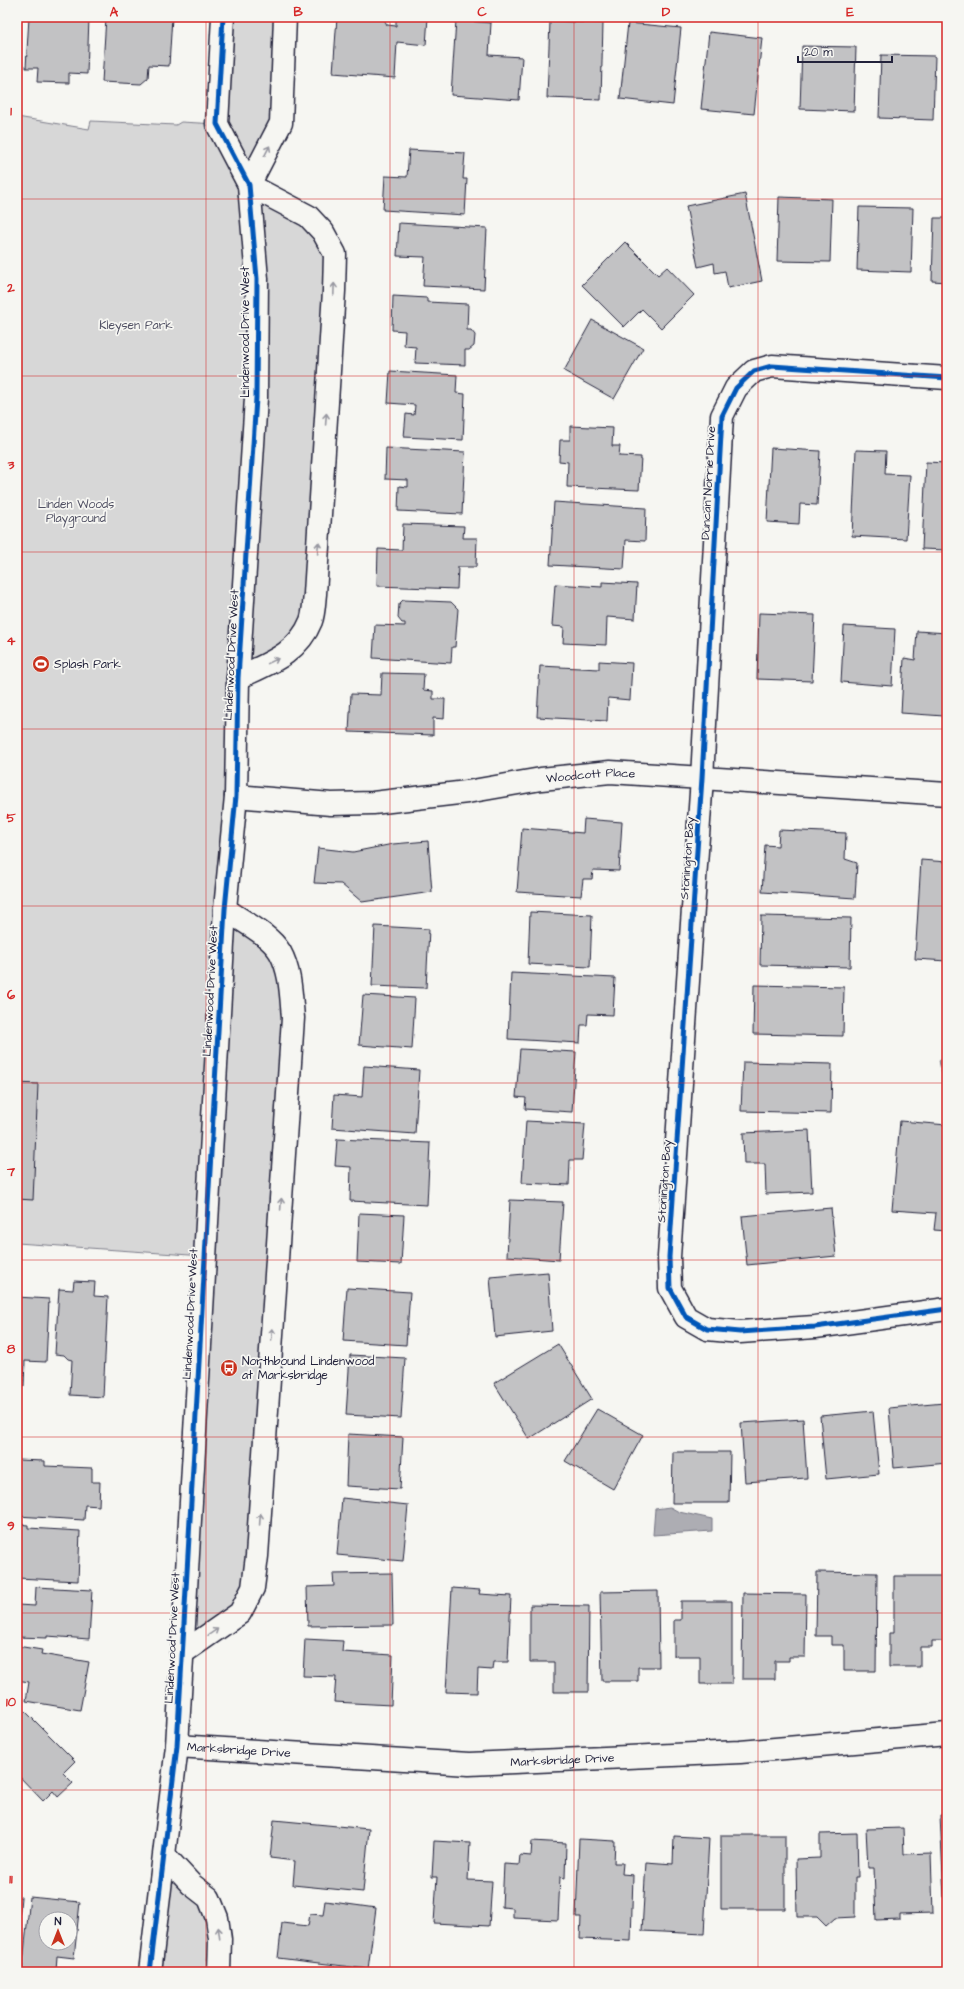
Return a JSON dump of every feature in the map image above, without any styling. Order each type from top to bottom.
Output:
[{"type":"street","name":"Lindenwood Drive West","points":[[150,1972],[177,1746],[181,1654],[225,909],[236,796],[238,678],[256,398],[256,279],[249,185],[217,124],[223,17]]},
{"type":"street","points":[[249,185],[281,124],[285,17]]},
{"type":"street","name":"Lindenwood Drive West","points":[[238,678],[280,657],[298,644],[311,620],[315,594],[335,254],[323,232],[308,216],[249,185]]},
{"type":"street","name":"Duncan Norrie Drive","points":[[702,778],[722,416],[736,388],[754,371],[772,366],[947,378]]},
{"type":"street","name":"Woodcott Place","points":[[236,796],[331,804],[373,803],[467,792],[541,779],[610,772],[947,794]]},
{"type":"street","name":"Stonington Bay","points":[[702,778],[668,1257],[670,1288],[686,1317],[707,1329],[740,1332],[815,1327],[947,1309]]},
{"type":"street","name":"Lindenwood Drive West","points":[[181,1654],[240,1613],[252,1588],[257,1556],[267,1418],[293,1018],[291,990],[286,966],[279,952],[268,939],[225,909]]},
{"type":"street","name":"Marksbridge Drive","points":[[177,1746],[469,1764],[740,1752],[947,1734]]},
{"type":"street","points":[[165,1856],[191,1884],[209,1898],[217,1918],[220,1939],[219,1972]]},
{"type":"green space","name":"Kleysen Park","points":[[223,17],[285,17],[281,123],[249,185],[308,216],[335,254],[311,620],[238,678],[225,909],[286,966],[253,1588],[181,1654],[204,1256],[17,1243],[17,117],[89,129],[91,121],[176,125],[181,122],[217,124]]},
{"type":"green space","points":[[165,1856],[209,1898],[219,1972],[150,1972]]},
{"type":"shaded area","points":[[947,1055],[947,1085],[941,1071],[939,1060]]},
{"type":"shaded area","points":[[947,1085],[947,1105],[945,1103]]},
{"type":"shaded area","points":[[670,1507],[679,1512],[712,1519],[712,1531],[653,1535],[655,1509]]},
{"type":"building","points":[[29,17],[89,17],[87,74],[69,73],[69,83],[37,82],[38,68],[26,68]]},
{"type":"building","points":[[106,17],[172,17],[169,66],[149,65],[148,78],[141,84],[102,82]]},
{"type":"building","points":[[337,17],[383,17],[387,25],[396,26],[396,17],[428,17],[426,45],[397,42],[395,78],[333,73]]},
{"type":"building","points":[[456,20],[491,23],[489,55],[522,57],[519,100],[451,95]]},
{"type":"building","points":[[550,21],[603,23],[601,100],[547,98]]},
{"type":"building","points":[[628,23],[681,28],[673,105],[620,99]]},
{"type":"building","points":[[709,32],[762,38],[754,114],[701,109]]},
{"type":"building","points":[[802,46],[856,47],[854,111],[800,109]]},
{"type":"building","points":[[881,55],[935,56],[933,120],[879,118]]},
{"type":"building","points":[[409,150],[465,153],[463,179],[467,179],[465,215],[383,210],[385,176],[407,177]]},
{"type":"building","points":[[745,194],[762,281],[728,288],[725,271],[715,273],[714,263],[698,267],[686,206]]},
{"type":"building","points":[[779,197],[832,199],[830,262],[777,261]]},
{"type":"building","points":[[859,207],[913,208],[911,272],[857,270]]},
{"type":"building","points":[[934,218],[947,218],[947,282],[932,281]]},
{"type":"building","points":[[399,223],[487,228],[484,289],[423,286],[425,257],[397,256]]},
{"type":"building","points":[[625,242],[658,275],[667,267],[694,295],[661,328],[642,309],[624,327],[582,285]]},
{"type":"building","points":[[393,296],[427,298],[427,302],[468,304],[467,330],[471,330],[475,335],[474,346],[469,350],[465,350],[465,365],[415,363],[416,347],[404,346],[405,331],[392,330]]},
{"type":"building","points":[[592,320],[643,348],[614,399],[564,371]]},
{"type":"building","points":[[390,371],[457,375],[456,393],[465,394],[463,440],[404,437],[406,414],[414,415],[415,405],[388,403]]},
{"type":"building","points":[[570,426],[613,428],[612,446],[620,446],[619,456],[641,457],[639,490],[567,487],[568,462],[559,461],[560,440],[570,440]]},
{"type":"building","points":[[386,448],[465,452],[462,514],[398,511],[399,486],[408,487],[408,480],[385,479]]},
{"type":"building","points":[[771,448],[820,451],[817,505],[800,504],[799,524],[767,522]]},
{"type":"building","points":[[856,450],[886,451],[885,474],[910,475],[906,539],[852,536]]},
{"type":"building","points":[[926,462],[947,463],[947,550],[922,549]]},
{"type":"building","points":[[554,502],[646,508],[645,541],[626,540],[624,569],[550,565]]},
{"type":"building","points":[[403,524],[464,526],[463,538],[477,538],[476,567],[458,567],[457,589],[377,586],[378,549],[402,550]]},
{"type":"building","points":[[602,582],[637,584],[635,619],[607,617],[606,645],[563,643],[564,627],[552,626],[555,584],[602,587]]},
{"type":"building","points":[[403,600],[451,602],[458,609],[455,647],[452,647],[451,663],[373,658],[375,625],[405,626],[405,623],[402,623],[398,618],[399,604]]},
{"type":"building","points":[[759,613],[815,615],[812,681],[757,679]]},
{"type":"building","points":[[844,626],[895,629],[892,686],[841,682]]},
{"type":"building","points":[[917,631],[947,633],[947,680],[944,716],[901,713],[904,658],[915,660]]},
{"type":"building","points":[[599,661],[632,663],[630,700],[608,698],[607,721],[537,717],[540,666],[599,669]]},
{"type":"building","points":[[382,673],[424,674],[423,690],[433,691],[433,699],[445,699],[444,719],[433,718],[433,735],[349,732],[351,694],[381,695]]},
{"type":"building","points":[[584,819],[622,822],[619,871],[593,870],[592,879],[583,879],[581,896],[517,892],[522,828],[583,833]]},
{"type":"building","points":[[779,830],[846,833],[845,859],[857,863],[855,898],[762,892],[765,845],[778,846]]},
{"type":"building","points":[[428,841],[432,892],[362,902],[341,884],[314,883],[318,848],[353,852],[393,844]]},
{"type":"building","points":[[921,860],[947,862],[947,961],[915,959]]},
{"type":"building","points":[[530,912],[592,915],[590,967],[528,964]]},
{"type":"building","points":[[761,916],[851,918],[850,967],[760,965]]},
{"type":"building","points":[[375,926],[429,929],[426,988],[372,986]]},
{"type":"building","points":[[511,973],[615,978],[613,1015],[588,1014],[587,1025],[581,1025],[580,1043],[508,1039]]},
{"type":"building","points":[[754,985],[844,987],[843,1036],[753,1034]]},
{"type":"building","points":[[363,995],[415,998],[412,1049],[359,1045]]},
{"type":"building","points":[[520,1049],[576,1052],[572,1112],[525,1109],[526,1098],[516,1097]]},
{"type":"building","points":[[743,1062],[832,1064],[831,1113],[741,1111]]},
{"type":"building","points":[[364,1066],[419,1070],[415,1134],[332,1128],[334,1095],[362,1097]]},
{"type":"building","points":[[17,1083],[38,1084],[33,1200],[17,1199]]},
{"type":"building","points":[[526,1121],[585,1124],[582,1160],[570,1160],[569,1185],[522,1183]]},
{"type":"building","points":[[900,1121],[947,1125],[947,1231],[934,1230],[936,1213],[892,1210]]},
{"type":"building","points":[[809,1130],[812,1192],[766,1194],[765,1164],[744,1164],[743,1133]]},
{"type":"building","points":[[337,1139],[430,1143],[427,1205],[350,1201],[351,1167],[335,1166]]},
{"type":"building","points":[[510,1200],[563,1202],[559,1260],[507,1256]]},
{"type":"building","points":[[831,1208],[836,1256],[747,1265],[742,1216]]},
{"type":"building","points":[[359,1213],[404,1215],[401,1264],[357,1262]]},
{"type":"building","points":[[548,1272],[552,1331],[495,1337],[490,1277]]},
{"type":"building","points":[[74,1281],[95,1282],[94,1296],[108,1297],[103,1397],[70,1395],[72,1360],[68,1359],[64,1355],[55,1354],[59,1289],[73,1290]]},
{"type":"building","points":[[347,1288],[410,1292],[406,1345],[343,1341]]},
{"type":"building","points":[[17,1297],[49,1299],[46,1362],[25,1361],[24,1386],[17,1385]]},
{"type":"building","points":[[558,1344],[592,1399],[529,1439],[494,1383]]},
{"type":"building","points":[[350,1355],[405,1358],[401,1418],[346,1415]]},
{"type":"building","points":[[944,1403],[947,1463],[894,1468],[889,1408]]},
{"type":"building","points":[[597,1409],[643,1435],[613,1489],[565,1461]]},
{"type":"building","points":[[873,1411],[879,1474],[826,1479],[820,1416]]},
{"type":"building","points":[[803,1419],[807,1478],[745,1482],[741,1423]]},
{"type":"building","points":[[348,1434],[403,1437],[400,1489],[346,1486]]},
{"type":"building","points":[[673,1452],[730,1452],[729,1503],[672,1503]]},
{"type":"building","points":[[17,1460],[45,1461],[45,1466],[92,1468],[92,1482],[100,1482],[99,1506],[85,1505],[84,1520],[17,1516]]},
{"type":"building","points":[[342,1498],[408,1505],[403,1561],[337,1555]]},
{"type":"building","points":[[17,1524],[28,1525],[28,1528],[80,1531],[78,1581],[17,1578]]},
{"type":"building","points":[[817,1572],[877,1573],[876,1671],[844,1671],[844,1645],[831,1645],[831,1636],[816,1636]]},
{"type":"building","points":[[392,1573],[393,1625],[308,1626],[307,1587],[334,1586],[333,1574]]},
{"type":"building","points":[[894,1576],[947,1576],[947,1641],[932,1641],[932,1647],[920,1647],[920,1667],[889,1667],[889,1633],[894,1633]]},
{"type":"building","points":[[36,1587],[92,1590],[89,1639],[47,1636],[47,1638],[17,1637],[17,1605],[35,1606]]},
{"type":"building","points":[[452,1588],[480,1590],[479,1594],[511,1596],[508,1662],[493,1662],[492,1670],[478,1669],[477,1693],[446,1692]]},
{"type":"building","points":[[658,1591],[659,1667],[638,1667],[638,1681],[602,1681],[600,1592]]},
{"type":"building","points":[[743,1593],[806,1594],[805,1657],[789,1657],[789,1661],[775,1661],[775,1679],[742,1679]]},
{"type":"building","points":[[681,1601],[732,1601],[732,1684],[700,1684],[700,1656],[674,1656],[674,1620],[681,1620]]},
{"type":"building","points":[[530,1605],[589,1606],[588,1692],[554,1692],[554,1662],[530,1662]]},
{"type":"building","points":[[305,1639],[343,1641],[342,1652],[393,1655],[391,1705],[334,1702],[336,1677],[303,1676]]},
{"type":"building","points":[[17,1646],[42,1650],[41,1654],[89,1662],[80,1710],[26,1701],[29,1682],[17,1680]]},
{"type":"building","points":[[17,1703],[75,1761],[63,1773],[73,1783],[58,1797],[53,1791],[43,1801],[17,1774]]},
{"type":"building","points":[[940,1815],[947,1815],[947,1897],[944,1898]]},
{"type":"building","points":[[274,1820],[369,1829],[363,1892],[293,1885],[295,1861],[270,1858]]},
{"type":"building","points":[[903,1828],[904,1854],[931,1853],[933,1913],[900,1914],[900,1919],[876,1920],[874,1868],[868,1868],[866,1829]]},
{"type":"building","points":[[857,1833],[858,1877],[855,1877],[855,1917],[835,1918],[826,1926],[817,1917],[797,1917],[796,1859],[820,1858],[820,1834]]},
{"type":"building","points":[[721,1835],[785,1835],[785,1909],[721,1909]]},
{"type":"building","points":[[674,1836],[709,1838],[704,1934],[642,1931],[646,1862],[673,1864]]},
{"type":"building","points":[[579,1839],[615,1841],[614,1863],[623,1863],[622,1874],[633,1875],[631,1941],[580,1939],[581,1917],[576,1917]]},
{"type":"building","points":[[434,1841],[470,1843],[468,1880],[492,1881],[489,1926],[434,1923],[437,1877],[432,1877]]},
{"type":"building","points":[[532,1841],[566,1843],[565,1878],[560,1877],[558,1920],[513,1918],[513,1908],[502,1907],[504,1864],[519,1865],[520,1855],[531,1856]]},
{"type":"building","points":[[17,1897],[21,1897],[17,1940]]},
{"type":"building","points":[[30,1897],[80,1902],[78,1921],[78,1911],[38,1911],[38,1951],[75,1951],[74,1958],[57,1956],[56,1972],[22,1972]]},
{"type":"building","points":[[325,1901],[376,1908],[368,1969],[278,1958],[282,1923],[308,1926],[310,1914],[323,1915]]},
{"type":"cycle path","points":[[150,1972],[177,1746],[225,909],[236,796],[238,678],[256,398],[257,279],[249,185],[217,124],[223,17]]},
{"type":"cycle path","points":[[947,378],[772,366],[754,371],[736,388],[722,416],[702,778],[669,1257],[670,1288],[686,1317],[707,1329],[740,1332],[815,1327],[947,1309]]},
{"type":"place","name":"Splash Park","points":[[41,664]]},
{"type":"place","name":"Northbound Lindenwood at Marksbridge","points":[[229,1368]]},
{"type":"park label","name":"Linden Woods Playground","points":[[76,511]]}]
